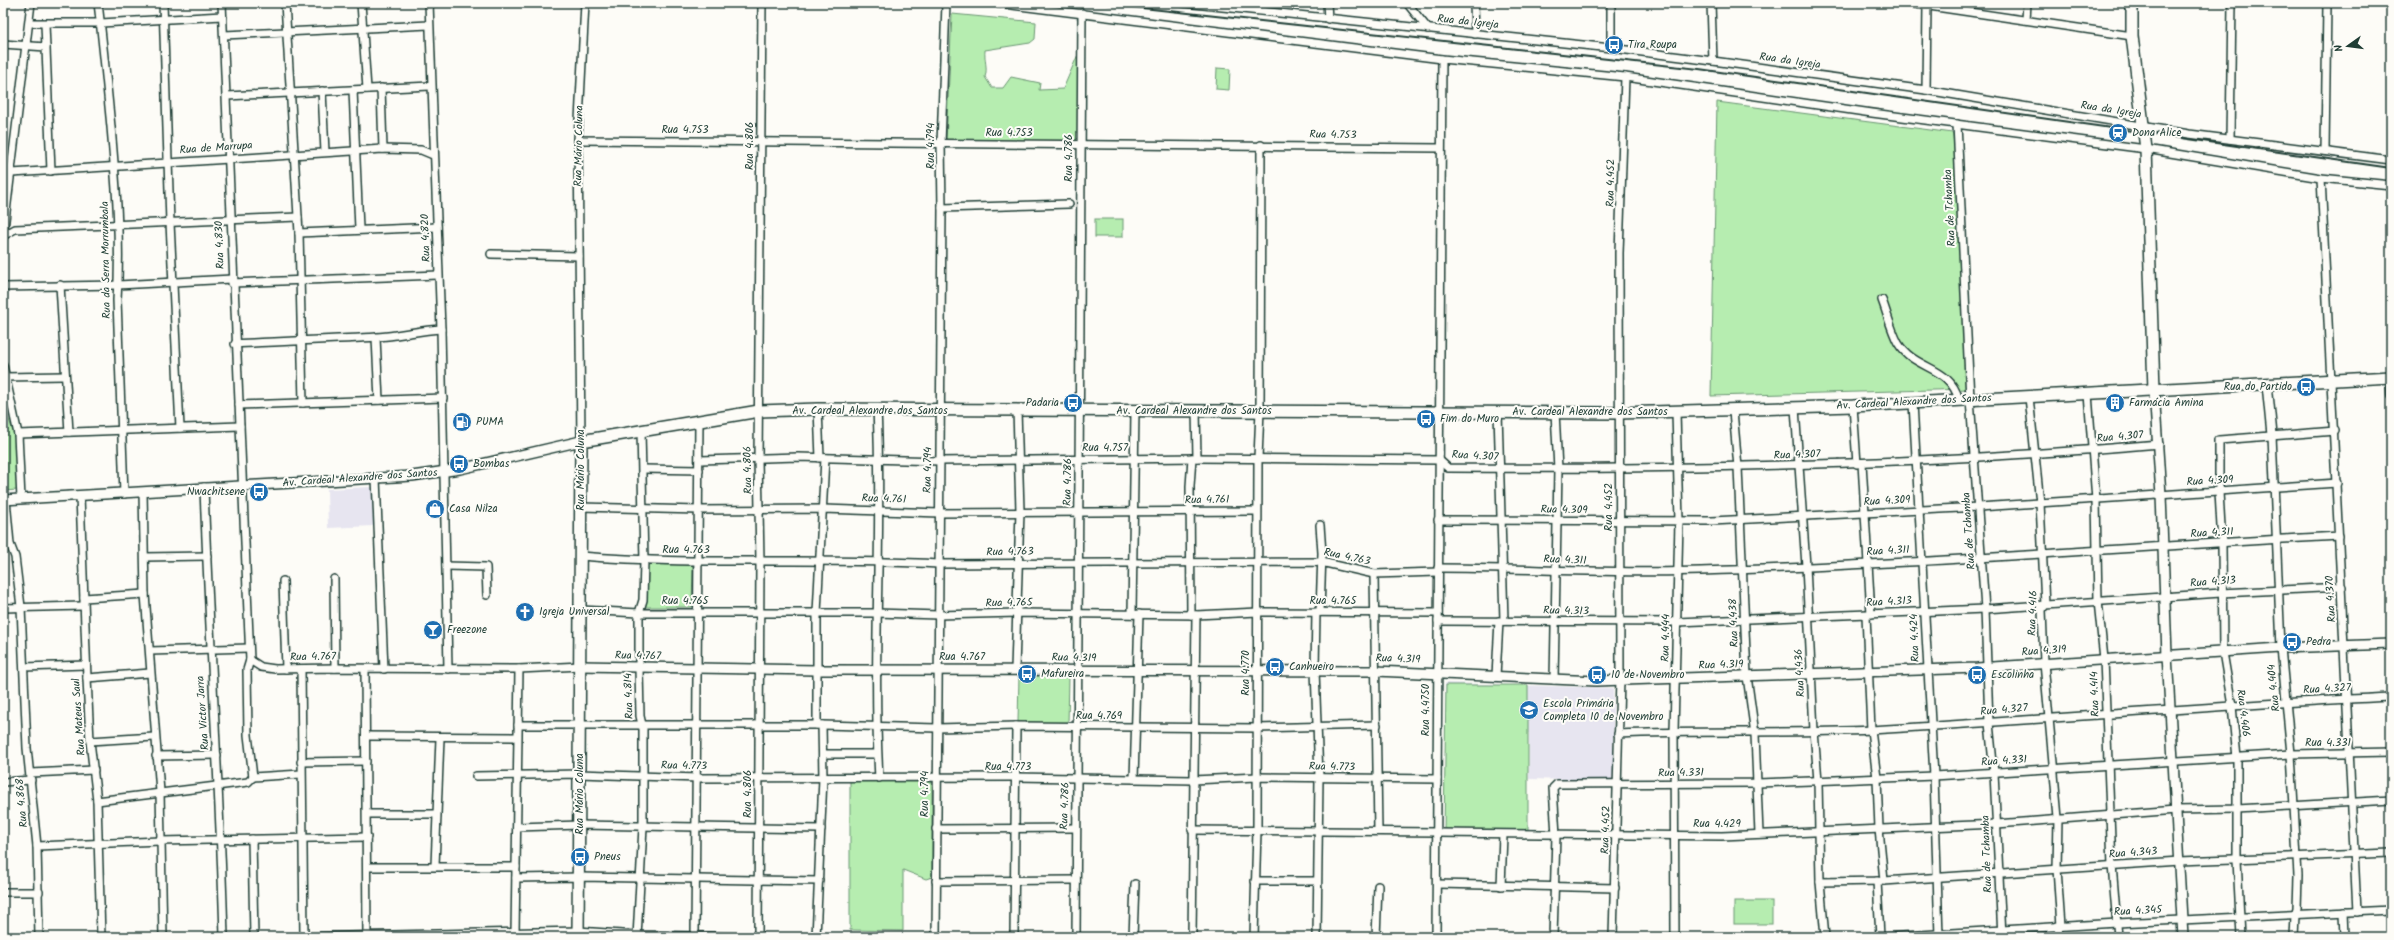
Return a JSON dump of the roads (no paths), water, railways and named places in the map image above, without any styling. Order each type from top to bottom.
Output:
[{"type":"main road","points":[[2132,3],[2132,36],[2147,127],[2146,154],[2154,390]]},
{"type":"main road","name":"Av. Cardeal Alexandre dos Santos","points":[[581,441],[759,411],[877,409],[939,411],[1260,410],[1619,413],[1676,412],[1853,406],[2391,377]]},
{"type":"main road","name":"Rua Mário Coluna","points":[[578,934],[580,877],[579,774],[581,724],[581,441]]},
{"type":"street","points":[[3,237],[6,218],[6,195],[12,173],[31,23],[32,3]]},
{"type":"street","name":"Rua da Serra Morrumbala","points":[[98,3],[118,224],[120,272],[118,285],[124,494]]},
{"type":"street","points":[[163,3],[170,224],[174,281],[180,428]]},
{"type":"street","name":"Rua 4.830","points":[[222,3],[227,96],[232,281],[243,486],[250,660],[247,670],[248,735],[253,777]]},
{"type":"street","points":[[285,3],[289,92],[299,233],[300,340],[303,403]]},
{"type":"street","points":[[361,3],[367,89]]},
{"type":"street","name":"Rua 4.820","points":[[429,3],[432,143],[437,227],[443,398],[443,472],[448,669]]},
{"type":"street","name":"Rua Mário Coluna","points":[[581,441],[578,140],[585,3]]},
{"type":"street","name":"Rua 4.806","points":[[758,937],[760,726],[758,612],[760,561],[758,459],[762,3]]},
{"type":"street","name":"Rua 4.794","points":[[936,937],[936,778],[940,461],[939,411],[942,208],[941,144],[946,3]]},
{"type":"street","points":[[996,3],[1442,59],[1625,77],[1957,124],[2146,154],[2321,178],[2391,185]]},
{"type":"street","name":"Rua da Igreja","points":[[1184,3],[1328,20],[1611,48],[1713,61],[1926,90],[2147,127],[2391,160]]},
{"type":"street","points":[[1327,3],[1328,20]]},
{"type":"street","points":[[1407,3],[1428,29]]},
{"type":"street","points":[[1474,3],[1475,34]]},
{"type":"street","points":[[1611,3],[1611,48]]},
{"type":"street","points":[[1711,3],[1713,61]]},
{"type":"street","points":[[1909,3],[1927,4],[2132,36]]},
{"type":"street","points":[[2026,20],[2027,3]]},
{"type":"street","points":[[2230,139],[2232,3]]},
{"type":"street","points":[[2325,151],[2327,3]]},
{"type":"street","points":[[1926,90],[1927,4]]},
{"type":"street","name":"Rua 4.786","points":[[1076,937],[1082,13]]},
{"type":"street","points":[[31,23],[101,23],[222,16]]},
{"type":"street","points":[[45,24],[51,171]]},
{"type":"street","points":[[224,35],[429,25]]},
{"type":"street","points":[[3,44],[46,46]]},
{"type":"street","name":"Rua 4.4750","points":[[1436,937],[1438,832],[1438,412],[1442,59]]},
{"type":"street","name":"Rua 4.452","points":[[1613,937],[1620,679],[1618,623],[1620,572],[1620,254],[1625,77]]},
{"type":"street","points":[[227,96],[430,86]]},
{"type":"street","points":[[381,88],[383,149]]},
{"type":"street","points":[[353,90],[359,229]]},
{"type":"street","points":[[322,91],[325,152]]},
{"type":"street","name":"Rua de Tchamba","points":[[1957,124],[1965,399],[1975,456],[1979,508],[1985,609],[1989,723],[1994,773],[2002,934]]},
{"type":"street","name":"Rua 4.753","points":[[578,140],[941,144],[1261,145],[1440,148]]},
{"type":"street","points":[[420,150],[432,143]]},
{"type":"street","name":"Rua 4.770","points":[[1254,937],[1257,830],[1257,511],[1260,410],[1261,145]]},
{"type":"street","name":"Rua de Marrupa","points":[[12,173],[356,150],[420,150]]},
{"type":"street","points":[[420,150],[433,155]]},
{"type":"street","name":"Rua 4.370","points":[[2321,178],[2335,431],[2357,912]]},
{"type":"street","points":[[942,208],[1070,204]]},
{"type":"street","points":[[3,237],[15,229],[118,224],[170,224],[298,217]]},
{"type":"street","points":[[6,218],[15,229]]},
{"type":"street","points":[[299,233],[359,229],[437,227]]},
{"type":"street","points":[[491,254],[579,256]]},
{"type":"street","points":[[3,287],[118,285],[174,281],[300,280],[438,275]]},
{"type":"street","points":[[60,285],[64,376],[69,432]]},
{"type":"street","points":[[1882,300],[1898,343],[1921,364],[1948,377],[1965,399]]},
{"type":"street","points":[[235,344],[300,340],[376,338],[401,336],[414,331],[441,330]]},
{"type":"street","points":[[376,338],[378,400]]},
{"type":"street","points":[[3,365],[18,434],[21,499]]},
{"type":"street","points":[[6,377],[64,376]]},
{"type":"street","points":[[2391,377],[2391,396]]},
{"type":"street","points":[[2267,384],[2272,435],[2335,431]]},
{"type":"street","points":[[2154,390],[2162,495],[2167,655],[2183,937]]},
{"type":"street","name":"Rua 4.414","points":[[2088,394],[2096,500],[2098,601],[2104,659],[2112,865],[2118,937]]},
{"type":"street","name":"Rua 4.416","points":[[2029,397],[2040,503],[2045,605],[2042,610],[2044,663],[2058,818],[2057,869],[2059,937]]},
{"type":"street","points":[[239,405],[443,398]]},
{"type":"street","name":"Rua 4.424","points":[[1913,403],[1934,776],[1939,936]]},
{"type":"street","points":[[1853,406],[1864,513],[1867,563],[1868,670],[1871,730],[1877,778],[1881,881],[1880,937]]},
{"type":"street","name":"Rua 4.436","points":[[1795,408],[1806,566],[1814,731],[1818,781],[1820,882],[1825,937]]},
{"type":"street","points":[[816,937],[823,778],[823,754],[817,670],[817,613],[824,509],[818,409]]},
{"type":"street","points":[[877,409],[879,458],[879,560],[876,726],[879,778]]},
{"type":"street","points":[[1016,669],[1020,511],[1020,460],[1017,410]]},
{"type":"street","points":[[1192,937],[1194,615],[1190,512],[1195,458],[1196,410]]},
{"type":"street","name":"Rua 4.438","points":[[1733,410],[1738,467],[1747,676],[1755,734],[1759,834]]},
{"type":"street","points":[[1134,779],[1138,669],[1133,562],[1135,411]]},
{"type":"street","points":[[1496,676],[1504,568],[1498,412]]},
{"type":"street","points":[[1554,680],[1558,469],[1555,412]]},
{"type":"street","name":"Rua 4.444","points":[[1675,937],[1676,784],[1674,732],[1679,521],[1679,468],[1676,412]]},
{"type":"street","points":[[695,937],[698,778],[697,562],[700,460],[699,420]]},
{"type":"street","points":[[18,434],[240,426]]},
{"type":"street","name":"Rua 4.814","points":[[637,936],[643,827],[642,726],[640,716],[639,669],[639,613],[643,600],[644,561],[641,431]]},
{"type":"street","name":"Rua 4.406","points":[[2242,937],[2237,860],[2237,758],[2232,706],[2223,652],[2219,440],[2272,435]]},
{"type":"street","name":"Rua 4.404","points":[[2272,435],[2281,648],[2291,754],[2297,858],[2298,908],[2295,916],[2294,937]]},
{"type":"street","name":"Av. Cardeal Alexandre dos Santos","points":[[5,500],[376,478],[443,472],[581,441]]},
{"type":"street","name":"Rua 4.307","points":[[1439,460],[1448,468],[1620,470],[1800,466],[1859,464],[2092,450],[2159,444]]},
{"type":"street","name":"Rua 4.757","points":[[700,460],[879,458],[940,461],[1258,458],[1439,460]]},
{"type":"street","points":[[643,469],[699,470]]},
{"type":"street","points":[[376,478],[384,669]]},
{"type":"street","name":"Rua 4.309","points":[[1438,520],[1620,522],[1740,520],[1979,508],[2337,483]]},
{"type":"street","name":"Rua Victor Jarra","points":[[204,487],[210,648],[222,840],[224,937]]},
{"type":"street","points":[[143,492],[145,594],[150,651],[154,737],[160,792],[163,937]]},
{"type":"street","name":"Rua Mateus Saul","points":[[80,496],[84,598],[83,606],[90,741],[97,800],[101,937]]},
{"type":"street","name":"Rua 4.868","points":[[5,500],[6,544],[15,557],[20,607],[27,748],[37,846],[39,937]]},
{"type":"street","name":"Rua 4.761","points":[[581,507],[698,510],[824,509],[939,513],[1020,511],[1257,511]]},
{"type":"street","points":[[1317,937],[1317,830],[1319,777],[1315,670],[1321,562],[1320,526]]},
{"type":"street","name":"Rua 4.311","points":[[1438,570],[1504,568],[1620,572],[1742,569],[2043,555],[2163,546],[2222,544],[2339,536]]},
{"type":"street","points":[[145,557],[206,556]]},
{"type":"street","name":"Rua 4.763","points":[[581,556],[644,561],[697,562],[879,560],[938,564],[1321,562],[1374,574],[1438,570]]},
{"type":"street","points":[[446,566],[485,566],[487,595]]},
{"type":"street","points":[[1374,574],[1378,831]]},
{"type":"street","points":[[334,579],[335,668]]},
{"type":"street","points":[[283,581],[286,669]]},
{"type":"street","name":"Rua 4.313","points":[[1438,621],[1618,623],[1677,622],[1985,609],[2165,596],[2342,588]]},
{"type":"street","points":[[84,598],[145,594]]},
{"type":"street","points":[[3,608],[83,606]]},
{"type":"street","name":"Rua 4.765","points":[[581,610],[639,613],[758,612],[938,615],[1018,613],[1194,615],[1258,612],[1438,613]]},
{"type":"street","name":"Rua 4.319","points":[[1028,669],[1078,671],[1138,669],[1194,671],[1315,670],[1437,673],[1554,680],[1676,679],[1811,674],[1868,670],[1987,667],[2281,648],[2391,644]]},
{"type":"street","points":[[150,651],[249,648]]},
{"type":"street","name":"Rua 4.767","points":[[250,660],[268,669],[519,669],[581,666],[639,669],[1028,669]]},
{"type":"street","points":[[24,667],[86,665]]},
{"type":"street","points":[[301,669],[301,838],[303,937],[486,935],[515,933],[750,937]]},
{"type":"street","points":[[365,669],[367,936]]},
{"type":"street","points":[[515,933],[517,827],[516,776],[519,669]]},
{"type":"street","points":[[87,678],[150,673]]},
{"type":"street","name":"Rua 4.327","points":[[1618,734],[1674,732],[1755,734],[1871,730],[1989,723],[2048,717],[2107,716],[2287,702],[2391,697]]},
{"type":"street","name":"Rua 4.769","points":[[518,725],[820,725],[937,728],[1016,726],[1257,728],[1377,725]]},
{"type":"street","points":[[1014,937],[1016,726]]},
{"type":"street","points":[[366,736],[440,738],[517,737]]},
{"type":"street","points":[[90,741],[154,737]]},
{"type":"street","points":[[435,866],[440,738]]},
{"type":"street","name":"Rua 4.331","points":[[1553,937],[1556,835],[1553,788],[1557,784],[1618,785],[1818,781],[1994,773],[2291,754],[2350,752],[2357,754],[2391,752]]},
{"type":"street","points":[[823,754],[877,754]]},
{"type":"street","points":[[156,756],[217,755]]},
{"type":"street","points":[[301,762],[366,761]]},
{"type":"street","points":[[3,782],[31,777],[94,770]]},
{"type":"street","points":[[97,800],[248,782],[253,777],[301,774]]},
{"type":"street","name":"Rua 4.773","points":[[476,776],[579,774],[698,778],[1016,777],[1193,780],[1257,777],[1377,779],[1437,778]]},
{"type":"street","name":"Rua 4.429","points":[[1192,830],[1317,830],[1438,832],[1503,835],[1722,836],[1820,833],[1936,825],[1997,824],[2058,818],[2110,816],[2176,810],[2236,809],[2391,800]]},
{"type":"street","points":[[367,814],[436,814]]},
{"type":"street","points":[[517,827],[580,825],[696,828],[759,826],[821,829]]},
{"type":"street","points":[[936,829],[1076,828]]},
{"type":"street","points":[[1501,886],[1503,835]]},
{"type":"street","points":[[37,846],[160,841],[366,837]]},
{"type":"street","points":[[252,839],[254,937]]},
{"type":"street","name":"Rua 4.343","points":[[1820,882],[1881,881],[2179,861],[2297,858],[2391,853]]},
{"type":"street","points":[[367,867],[516,867]]},
{"type":"street","points":[[516,878],[580,877],[819,881]]},
{"type":"street","points":[[936,881],[1076,880]]},
{"type":"street","points":[[1256,881],[1317,881]]},
{"type":"street","points":[[1133,937],[1135,884]]},
{"type":"street","points":[[1437,884],[1501,886],[1555,885],[1615,888]]},
{"type":"street","points":[[1376,937],[1378,886]]},
{"type":"street","points":[[3,892],[39,892]]},
{"type":"street","name":"Rua 4.345","points":[[1886,937],[2002,934],[2059,926],[2295,916],[2391,910]]},
{"type":"street","points":[[2344,912],[2345,937]]},
{"type":"railway","points":[[1097,3],[1699,69],[2391,168]]},
{"type":"place","name":"Tira Roupa","points":[[1614,45]]},
{"type":"place","name":"Dona Alice","points":[[2118,133]]},
{"type":"place","name":"Rua do Partido","points":[[2306,387]]},
{"type":"place","name":"Padaria","points":[[1073,403]]},
{"type":"place","name":"Farmácia Amina","points":[[2115,403]]},
{"type":"place","name":"Fim do Muro","points":[[1426,419]]},
{"type":"place","name":"PUMA","points":[[462,422]]},
{"type":"place","name":"Bombas","points":[[459,464]]},
{"type":"place","name":"Nwachitsene","points":[[259,492]]},
{"type":"place","name":"Casa Nilza","points":[[435,509]]},
{"type":"place","name":"Igreja Universal","points":[[525,612]]},
{"type":"place","name":"Freezone","points":[[433,630]]},
{"type":"place","name":"Pedra","points":[[2292,642]]},
{"type":"place","name":"Canhueiro","points":[[1275,667]]},
{"type":"place","name":"Mafureira","points":[[1027,674]]},
{"type":"place","name":"10 de Novembro","points":[[1597,675]]},
{"type":"place","name":"Escolinha","points":[[1977,675]]},
{"type":"place","name":"Escola Primária Completa 10 de Novembro","points":[[1529,710]]},
{"type":"place","name":"Pneus","points":[[580,857]]}]
